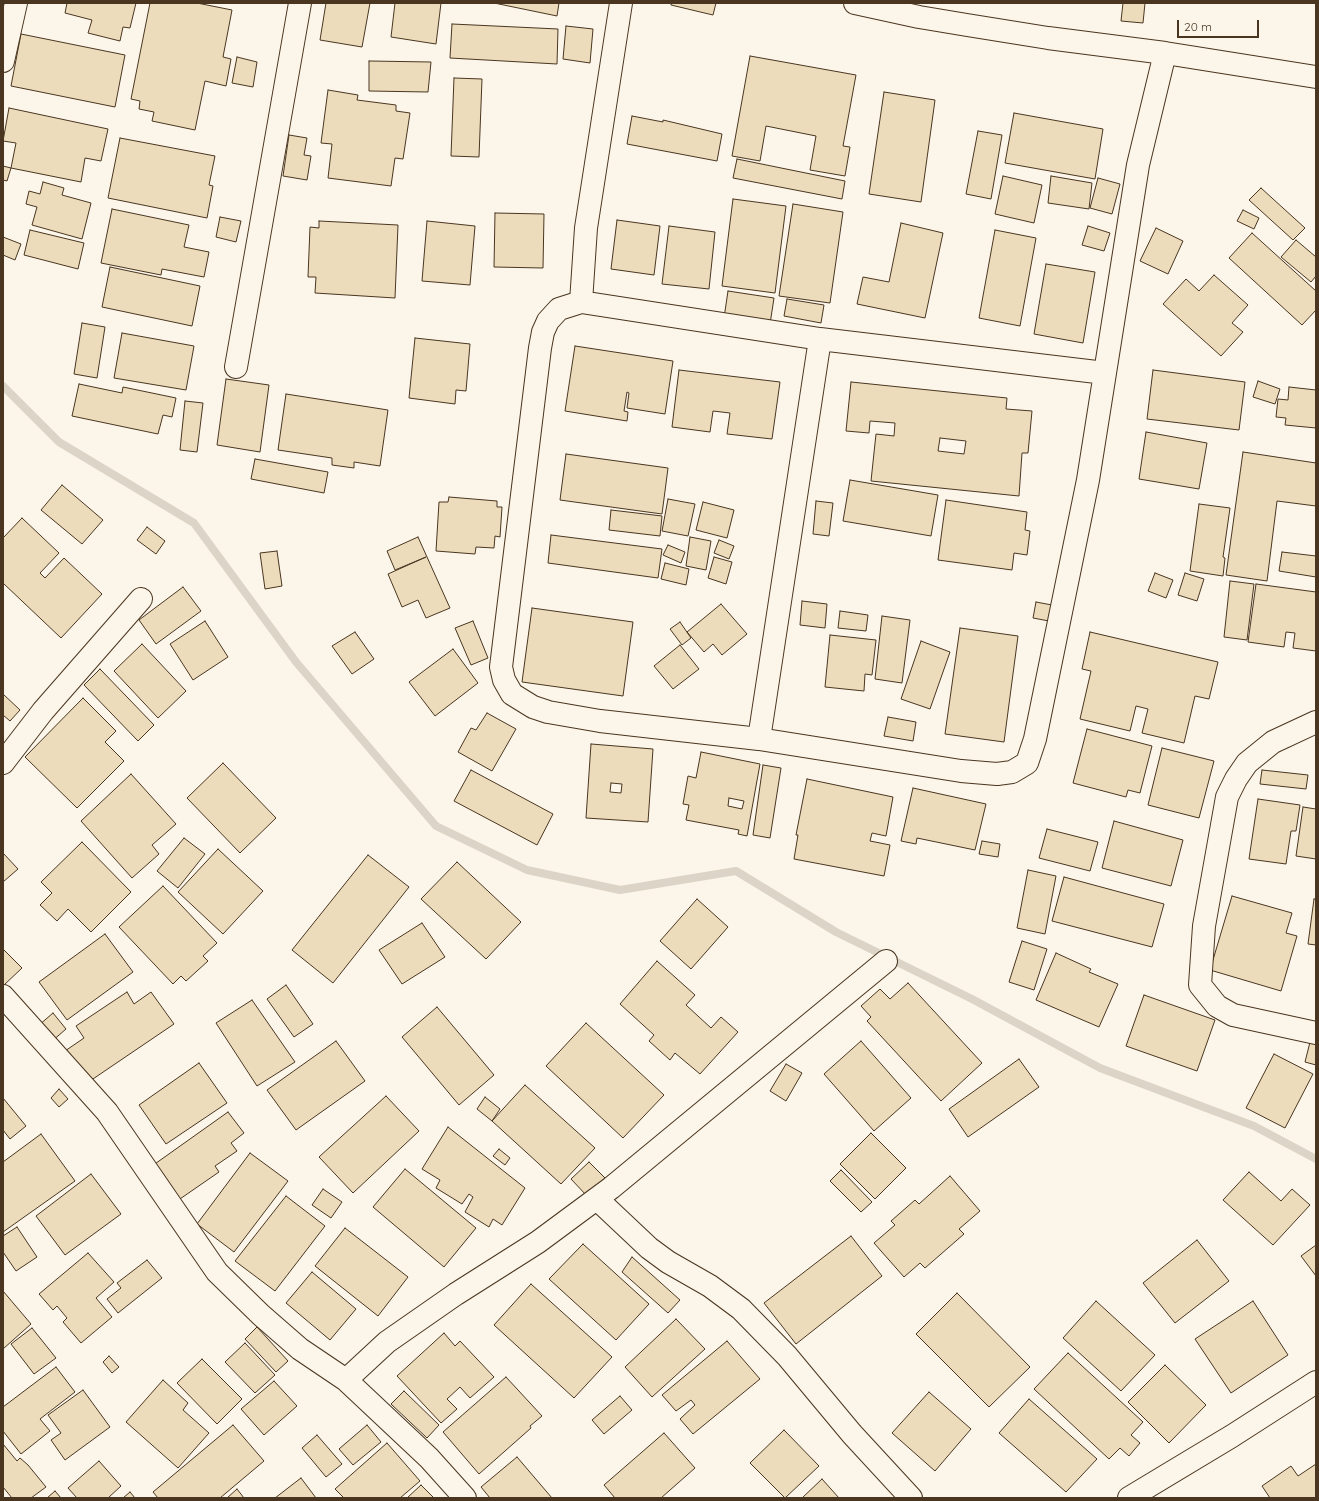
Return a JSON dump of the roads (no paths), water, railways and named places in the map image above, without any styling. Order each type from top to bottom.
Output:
[{"type":"street","points":[[3,61],[16,3]]},
{"type":"street","points":[[236,367],[300,3]]},
{"type":"street","points":[[581,302],[586,228],[621,3]]},
{"type":"street","points":[[855,3],[974,27],[1166,53],[1316,77]]},
{"type":"street","points":[[1105,373],[820,339],[581,302],[559,308],[548,320],[543,332],[501,667],[504,680],[512,694],[533,707],[548,712],[600,722],[759,739],[961,770],[990,773],[1012,772],[1026,763],[1035,739],[1088,480],[1138,166],[1166,53]]},
{"type":"street","points":[[759,739],[820,339]]},
{"type":"street","points":[[3,763],[43,711],[141,599]]},
{"type":"street","points":[[1316,722],[1272,742],[1247,763],[1236,779],[1227,797],[1204,926],[1200,985],[1218,1006],[1233,1015],[1316,1033]]},
{"type":"street","points":[[346,1380],[387,1342],[456,1294],[538,1242],[597,1199],[886,961]]},
{"type":"street","points":[[3,996],[107,1112],[218,1272],[261,1315],[300,1349],[346,1380],[429,1458],[465,1498]]},
{"type":"street","points":[[597,1199],[649,1248],[668,1262],[710,1286],[741,1309],[787,1356],[852,1434],[912,1498]]},
{"type":"street","points":[[1129,1498],[1232,1436],[1316,1382]]},
{"type":"waterway","points":[[3,386],[59,442],[194,523],[296,662],[436,826],[527,870],[620,890],[736,871],[836,932],[972,999],[1100,1068],[1254,1126],[1316,1159]]}]
